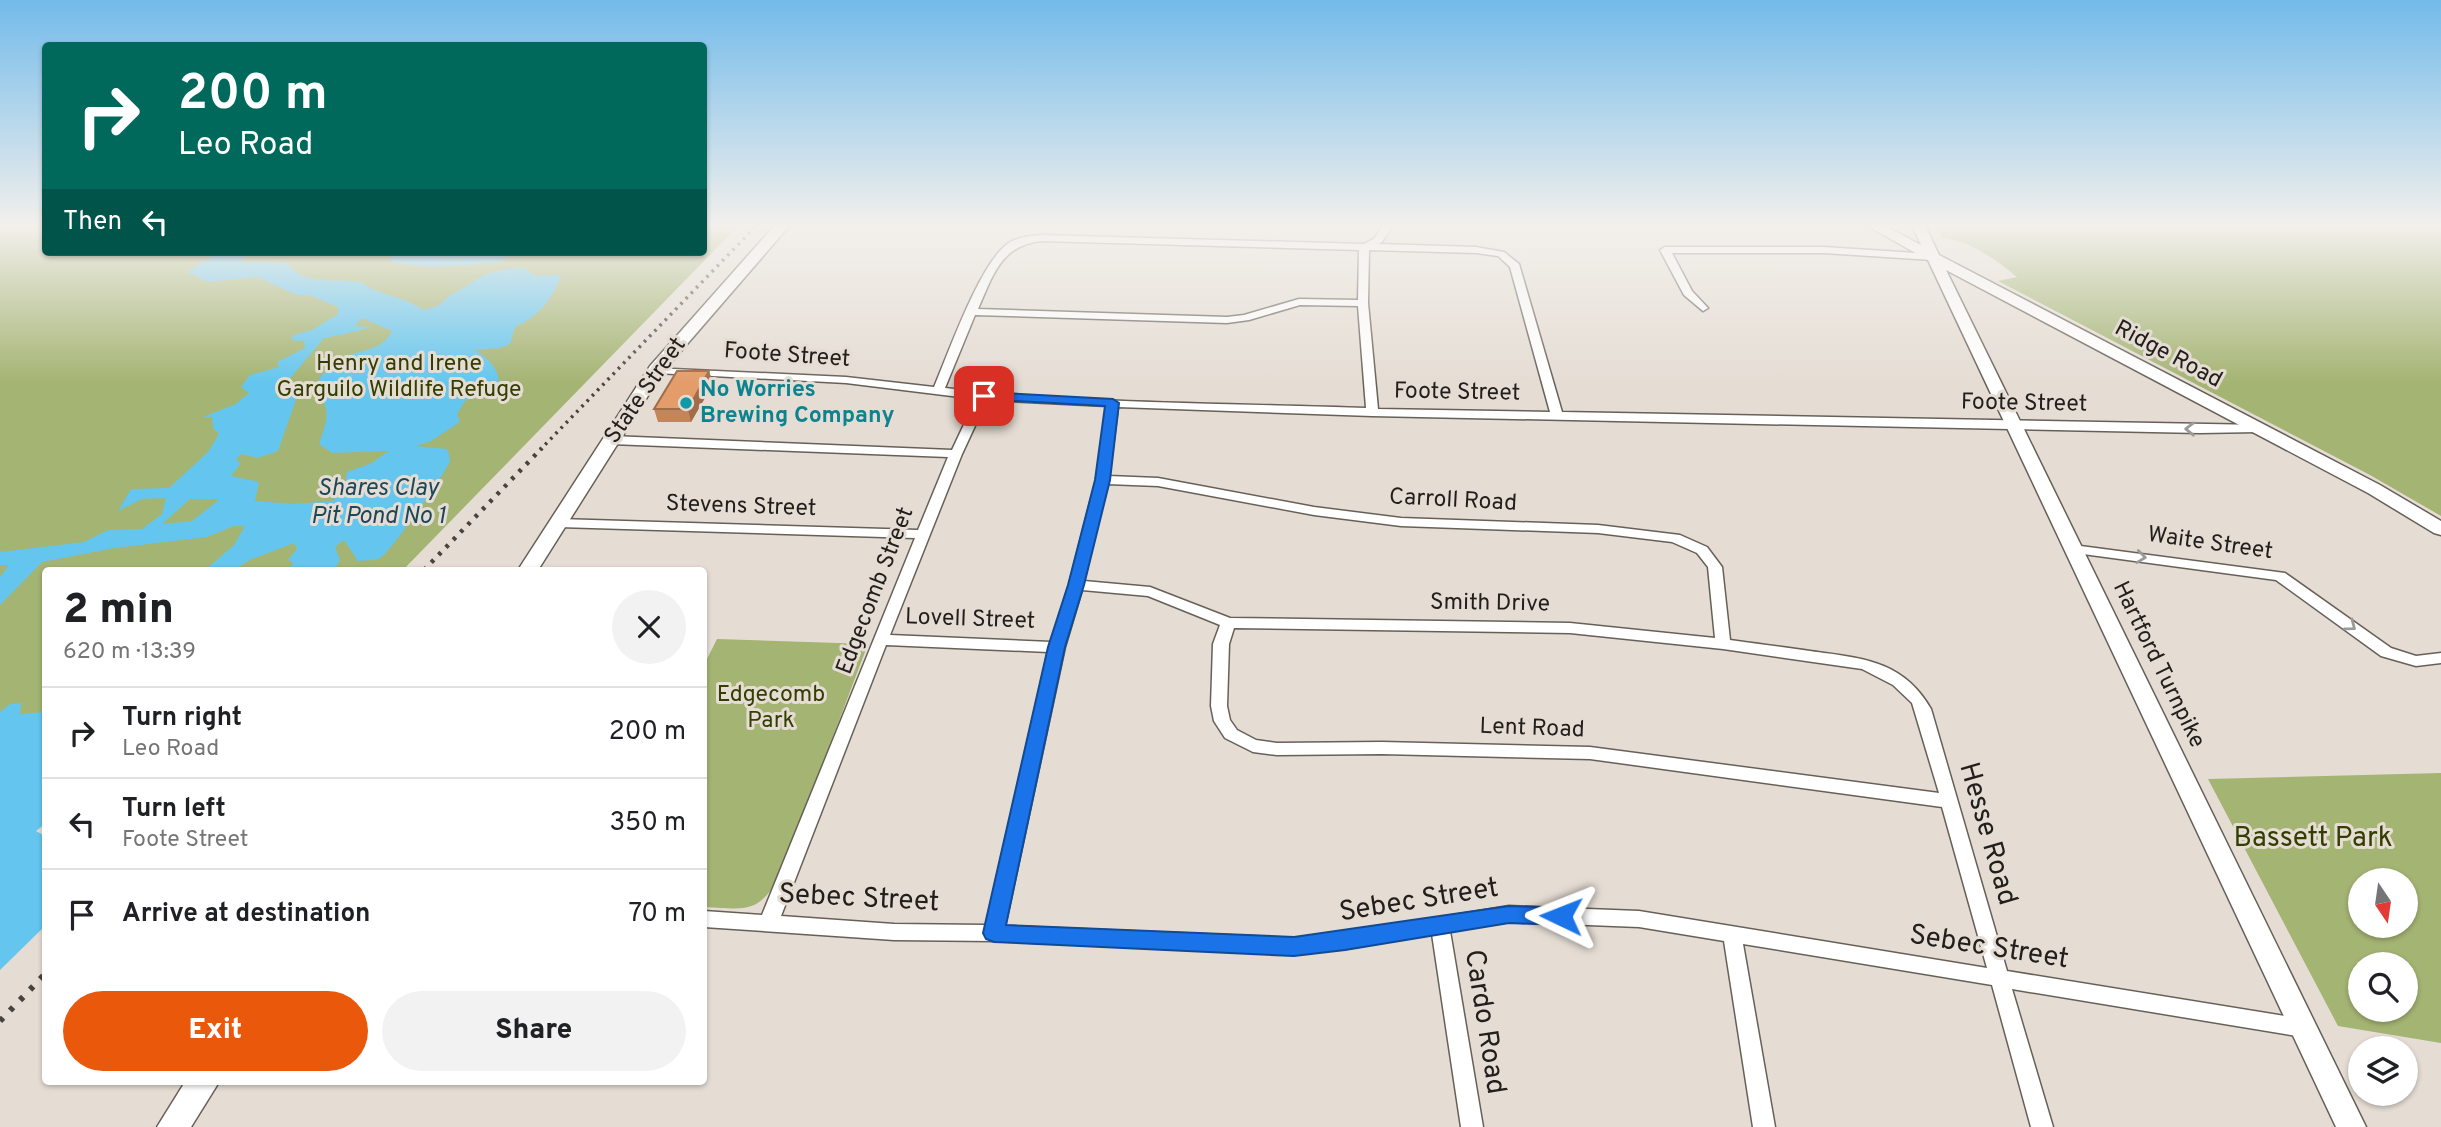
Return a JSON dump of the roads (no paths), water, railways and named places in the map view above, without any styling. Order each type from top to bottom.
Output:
[{"type":"main road","name":"State Street","points":[[530,567],[656,370],[735,278]]},
{"type":"main road","name":"Hartford Turnpike","points":[[1942,278],[2351,1127]]},
{"type":"main road","name":"Ridge Road","points":[[1971,278],[2374,489],[2441,529]]},
{"type":"main road","points":[[173,1127],[200,1085]]},
{"type":"street","points":[[939,390],[990,278]]},
{"type":"street","points":[[1363,278],[1372,412]]},
{"type":"street","points":[[1517,278],[1557,415]]},
{"type":"street","points":[[1679,278],[1688,293],[1703,308]]},
{"type":"street","points":[[973,312],[1227,320],[1245,318],[1299,302],[1363,303]]},
{"type":"street","name":"Foote Street","points":[[656,370],[846,380],[984,396],[1113,403],[1372,412],[2258,428]]},
{"type":"street","name":"Edgecomb Street","points":[[769,922],[923,534],[956,454],[984,396]]},
{"type":"street","points":[[994,933],[1057,647],[1076,585],[1102,480],[1113,403]]},
{"type":"street","points":[[611,440],[956,454]]},
{"type":"street","name":"Carroll Road","points":[[1102,480],[1158,482],[1314,511],[1401,522],[1598,529],[1675,538],[1702,550],[1715,567],[1723,644]]},
{"type":"street","name":"Stevens Street","points":[[559,523],[923,534]]},
{"type":"street","name":"Waite Street","points":[[2073,549],[2246,569],[2280,576],[2386,652],[2416,661],[2441,658]]},
{"type":"street","name":"Smith Drive","points":[[1076,585],[1150,592],[1228,622],[1559,628],[1723,644],[1865,664],[1903,683]]},
{"type":"street","name":"Lent Road","points":[[1228,622],[1221,644],[1219,706],[1222,721],[1231,734],[1253,746],[1277,749],[1382,748],[1590,753],[1947,801]]},
{"type":"street","name":"Lovell Street","points":[[882,640],[1057,647]]},
{"type":"street","name":"Hesse Road","points":[[1903,683],[1916,695],[1923,709],[1947,801],[2042,1127]]},
{"type":"street","name":"Sebec Street","points":[[707,919],[894,932],[994,933],[1294,946],[1509,914],[1639,919],[2302,1028]]},
{"type":"street","name":"Cardo Road","points":[[1440,925],[1472,1127]]},
{"type":"street","points":[[1732,933],[1764,1127]]},
{"type":"water","points":[[199,278],[251,278],[208,282]]},
{"type":"water","name":"Shares Clay Pit Pond No 1","points":[[258,278],[360,282],[423,310],[438,306],[480,278],[560,278],[544,306],[515,327],[510,344],[475,350],[495,368],[499,385],[492,392],[465,401],[457,414],[460,422],[431,441],[416,446],[447,449],[450,460],[418,511],[380,558],[358,561],[344,540],[335,547],[340,560],[336,567],[291,567],[293,562],[288,560],[297,549],[294,543],[238,567],[208,567],[234,545],[245,526],[234,526],[207,537],[115,548],[42,562],[0,605],[0,577],[9,565],[0,565],[0,552],[84,542],[108,530],[142,529],[162,514],[166,498],[142,499],[118,511],[131,489],[169,488],[208,452],[219,434],[213,428],[212,417],[203,417],[236,404],[249,393],[241,387],[250,375],[279,367],[277,362],[305,348],[304,341],[291,340],[294,335],[312,330],[338,314],[338,307],[312,296],[297,295]],"holes":[[[362,318],[392,331],[387,339],[374,348],[335,362],[314,387],[324,402],[327,414],[319,444],[332,453],[389,451],[370,464],[347,472],[345,485],[333,501],[293,504],[255,501],[259,482],[231,476],[241,463],[236,460],[241,454],[258,458],[278,451],[298,394],[291,390],[287,397],[275,396],[324,338],[370,327],[355,326]],[[190,499],[220,499],[192,521],[162,524]]]},
{"type":"water","points":[[21,703],[20,714],[42,712],[42,826],[36,831],[42,834],[42,929],[0,970],[0,712],[10,704]]},
{"type":"railway","points":[[540,450],[706,278]]},
{"type":"railway","points":[[427,567],[542,448]]},
{"type":"railway","points":[[0,1021],[42,977]]},
{"type":"place","name":"No Worries Brewing Company","points":[[686,403]]},
{"type":"park label","name":"Henry and Irene Garguilo Wildlife Refuge","points":[[399,377]]},
{"type":"park label","name":"Edgecomb Park","points":[[771,708]]},
{"type":"park label","name":"Bassett Park","points":[[2313,839]]}]
